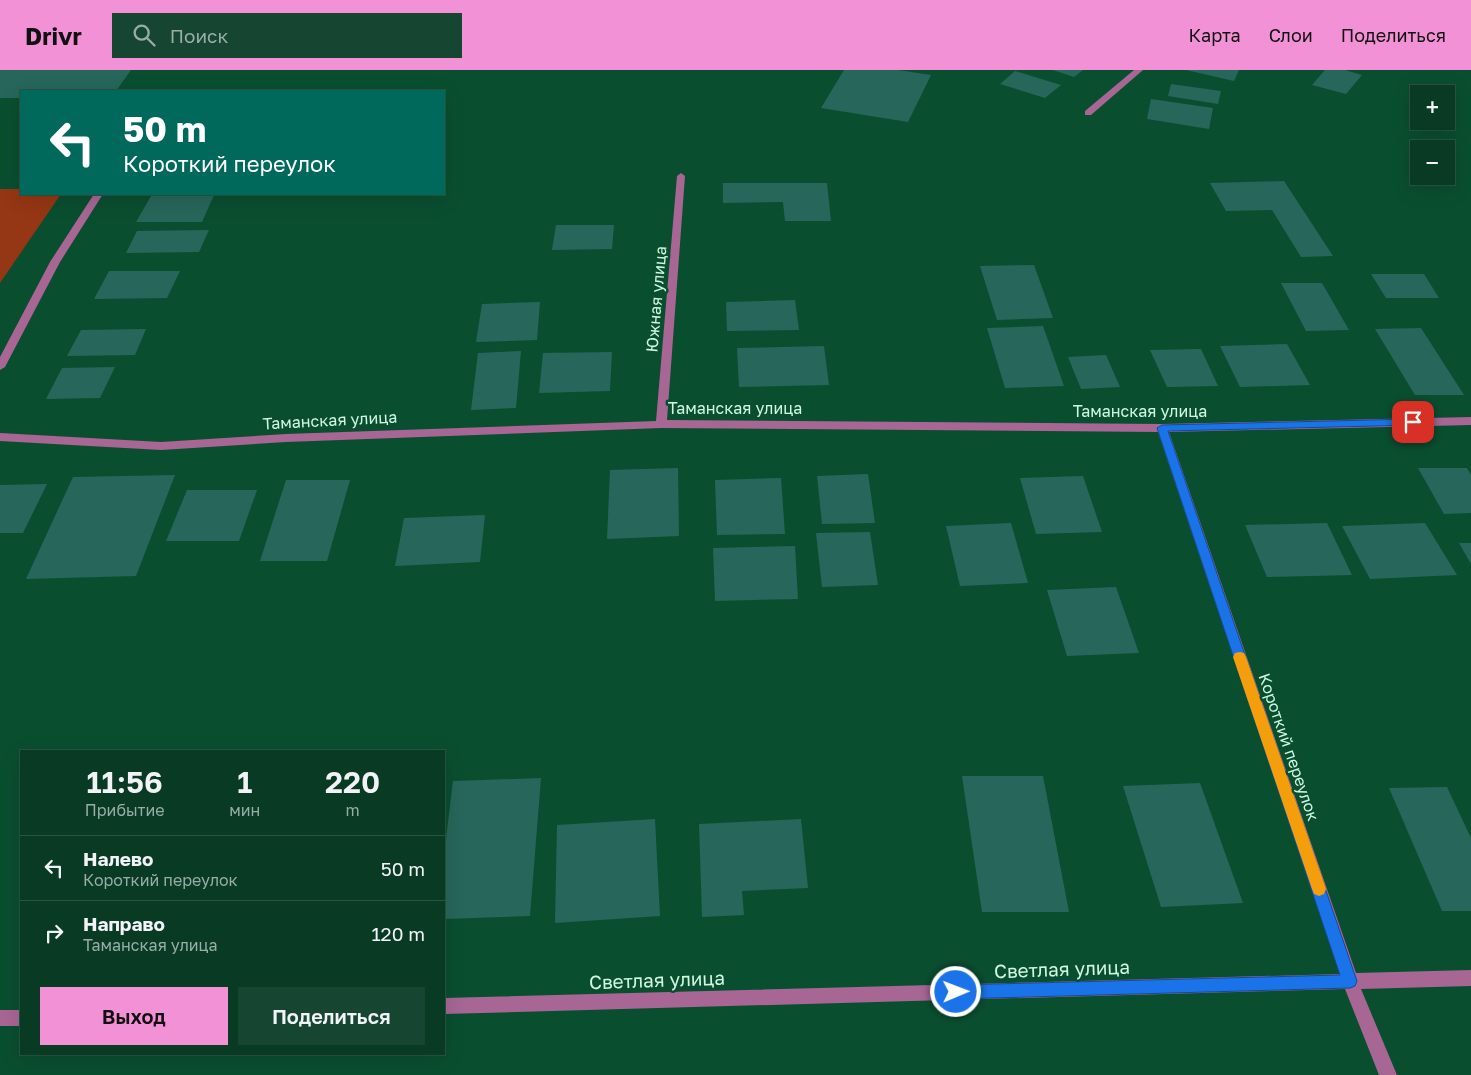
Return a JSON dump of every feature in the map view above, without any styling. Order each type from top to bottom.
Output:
[{"type":"street","points":[[1088,113],[1139,70]]},
{"type":"street","name":"Южная улица","points":[[661,424],[681,176]]},
{"type":"street","points":[[0,368],[55,262],[97,195]]},
{"type":"street","name":"Таманская улица","points":[[0,437],[162,446],[305,437],[661,424],[1162,428],[1471,421]]},
{"type":"street","name":"Короткий переулок","points":[[1162,428],[1350,981],[1388,1075]]},
{"type":"street","name":"Светлая улица","points":[[445,1006],[1471,978]]},
{"type":"street","points":[[0,1018],[20,1018]]},
{"type":"shaded area","points":[[0,189],[20,189],[20,195],[60,195],[0,283]]},
{"type":"building","points":[[0,70],[131,70],[117,90],[20,90],[20,98],[0,98]]},
{"type":"building","points":[[844,70],[898,70],[931,75],[908,122],[821,108]]},
{"type":"building","points":[[1053,70],[1083,70],[1074,77]]},
{"type":"building","points":[[1186,70],[1239,70],[1234,81]]},
{"type":"building","points":[[1325,70],[1345,70],[1362,75],[1346,94],[1312,85]]},
{"type":"building","points":[[1015,71],[1061,85],[1045,98],[1000,84]]},
{"type":"building","points":[[1171,84],[1221,91],[1218,104],[1168,96]]},
{"type":"building","points":[[1151,99],[1213,108],[1209,129],[1147,119]]},
{"type":"building","points":[[1284,181],[1333,256],[1301,257],[1272,210],[1226,211],[1210,183]]},
{"type":"building","points":[[723,183],[827,183],[831,221],[785,221],[783,202],[723,203]]},
{"type":"building","points":[[214,195],[202,222],[136,222],[151,196]]},
{"type":"building","points":[[556,225],[614,225],[612,249],[552,250]]},
{"type":"building","points":[[209,230],[199,252],[126,253],[137,231]]},
{"type":"building","points":[[1034,265],[1053,318],[997,320],[980,266]]},
{"type":"building","points":[[109,271],[180,271],[167,298],[94,299]]},
{"type":"building","points":[[1371,274],[1424,274],[1439,298],[1386,298]]},
{"type":"building","points":[[1281,283],[1322,283],[1349,330],[1306,331]]},
{"type":"building","points":[[795,300],[799,330],[727,331],[726,302]]},
{"type":"building","points":[[540,302],[537,340],[476,342],[482,304]]},
{"type":"building","points":[[1043,326],[1064,386],[1005,388],[987,328]]},
{"type":"building","points":[[1421,328],[1464,395],[1415,395],[1375,329]]},
{"type":"building","points":[[146,329],[135,355],[67,356],[81,330]]},
{"type":"building","points":[[1287,344],[1310,385],[1240,387],[1220,346]]},
{"type":"building","points":[[824,346],[829,385],[739,387],[737,348]]},
{"type":"building","points":[[1201,349],[1218,386],[1167,387],[1150,350]]},
{"type":"building","points":[[521,351],[516,408],[471,410],[478,353]]},
{"type":"building","points":[[612,352],[610,391],[539,393],[543,353]]},
{"type":"building","points":[[1106,355],[1120,387],[1081,389],[1068,357]]},
{"type":"building","points":[[115,367],[100,398],[46,399],[62,368]]},
{"type":"building","points":[[678,468],[679,536],[607,539],[610,470]]},
{"type":"building","points":[[1418,468],[1467,468],[1471,475],[1471,513],[1444,514]]},
{"type":"building","points":[[868,474],[875,523],[822,524],[817,476]]},
{"type":"building","points":[[175,475],[136,576],[26,579],[73,477]]},
{"type":"building","points":[[1083,476],[1102,532],[1036,534],[1020,478]]},
{"type":"building","points":[[781,478],[785,534],[717,535],[715,480]]},
{"type":"building","points":[[286,480],[350,480],[327,561],[260,561]]},
{"type":"building","points":[[47,484],[23,533],[0,533],[0,485]]},
{"type":"building","points":[[187,490],[257,490],[239,541],[166,541]]},
{"type":"building","points":[[485,515],[480,562],[395,566],[404,518]]},
{"type":"building","points":[[1011,523],[1028,583],[960,586],[946,526]]},
{"type":"building","points":[[1327,523],[1352,575],[1267,577],[1245,525]]},
{"type":"building","points":[[1425,523],[1457,575],[1370,579],[1342,526]]},
{"type":"building","points":[[870,532],[878,585],[822,587],[816,533]]},
{"type":"building","points":[[1459,543],[1471,543],[1471,564]]},
{"type":"building","points":[[795,546],[798,599],[715,601],[713,548]]},
{"type":"building","points":[[1116,587],[1139,653],[1067,656],[1047,590]]},
{"type":"building","points":[[962,776],[1043,776],[1069,912],[982,912]]},
{"type":"building","points":[[541,778],[530,916],[445,919],[445,847],[453,781]]},
{"type":"building","points":[[1200,783],[1243,903],[1161,907],[1123,786]]},
{"type":"building","points":[[1447,787],[1471,838],[1471,911],[1442,911],[1389,788]]},
{"type":"building","points":[[655,819],[660,916],[555,923],[557,825]]},
{"type":"building","points":[[801,819],[808,888],[742,891],[744,915],[702,917],[699,824]]},
{"type":"slow traffic","points":[[1240,657],[1319,889]]},
{"type":"route","points":[[956,992],[1350,981],[1162,428],[1413,422]]}]
